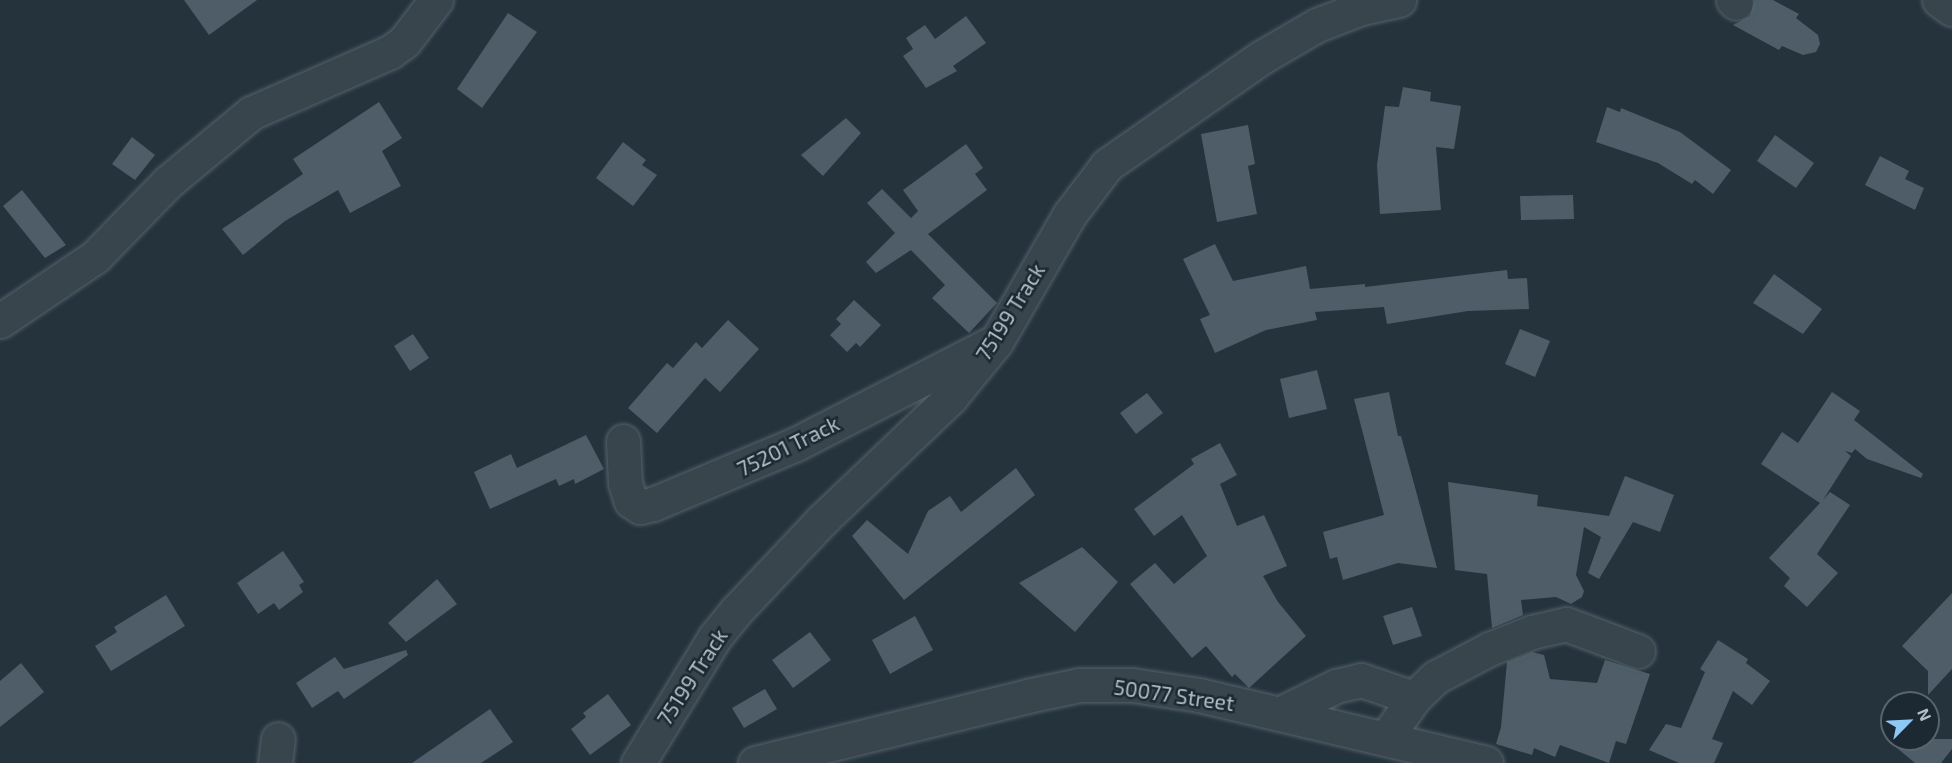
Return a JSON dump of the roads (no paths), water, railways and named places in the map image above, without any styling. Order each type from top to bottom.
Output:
[{"type":"street","points":[[0,321],[95,257],[168,182],[251,113],[390,52],[404,42],[436,0]]},
{"type":"street","name":"75199 Track","points":[[638,763],[715,637],[736,611],[822,520],[950,398],[996,342],[1070,214],[1107,165],[1262,57],[1317,25],[1361,8],[1400,0]]},
{"type":"street","points":[[1939,0],[1952,9]]},
{"type":"street","name":"75201 Track","points":[[623,441],[625,483],[631,501],[640,507],[653,504],[796,444],[980,347],[996,342]]},
{"type":"street","points":[[1386,738],[1413,698],[1451,668],[1489,649],[1556,625],[1577,626],[1638,651]]},
{"type":"street","points":[[1279,714],[1336,686],[1361,680],[1413,698]]},
{"type":"street","name":"50077 Street","points":[[763,762],[1079,685],[1132,685],[1279,714],[1486,763]]}]
